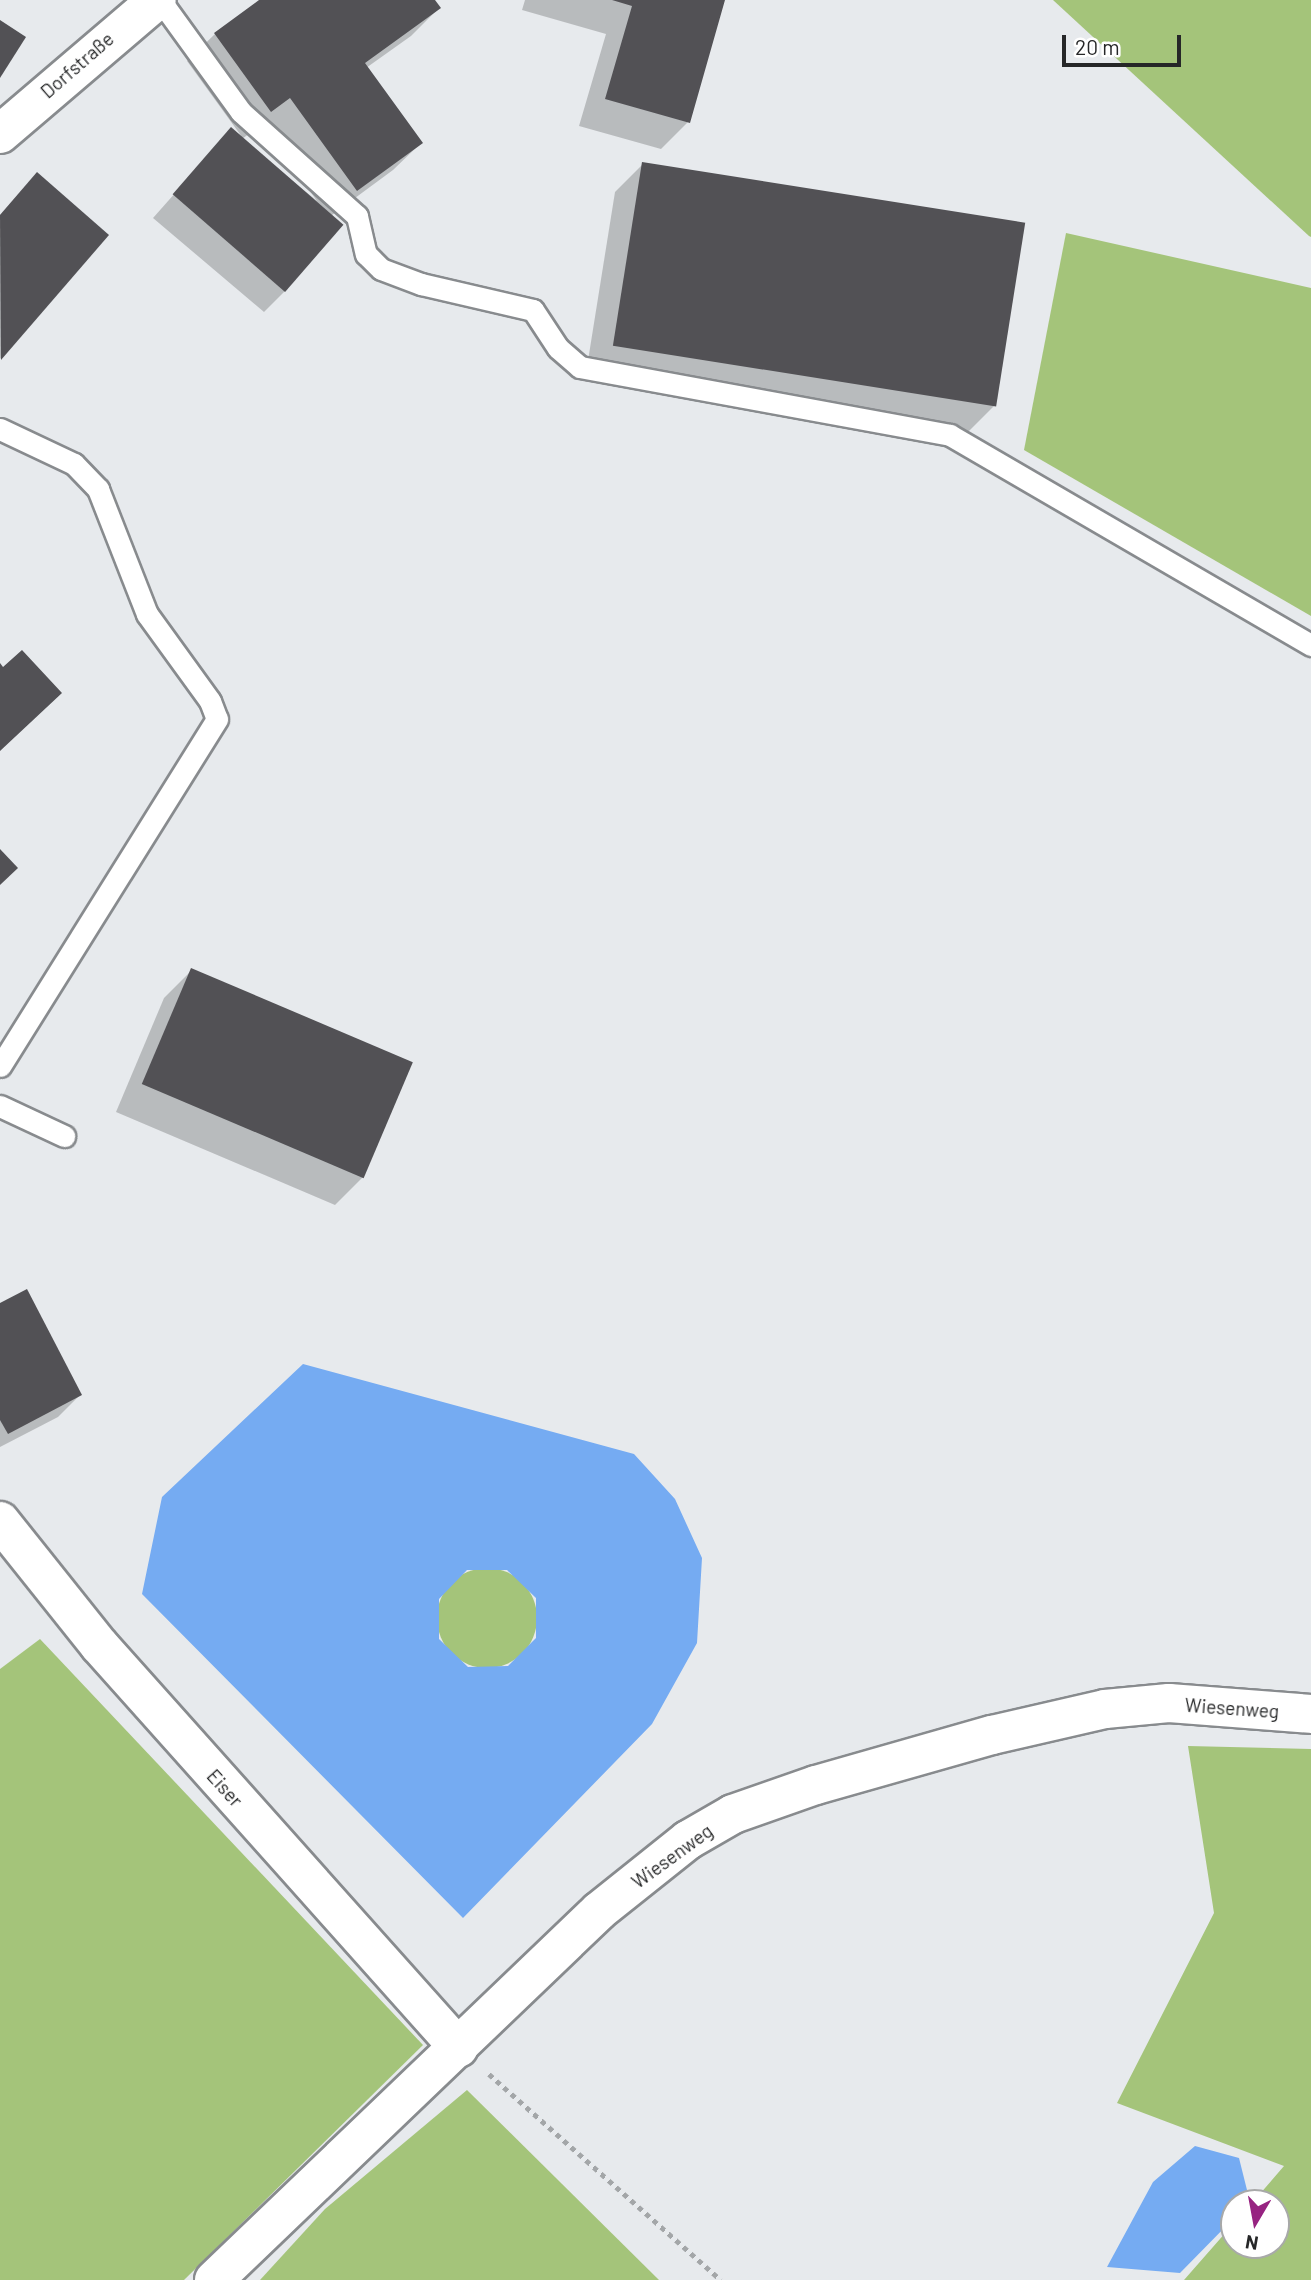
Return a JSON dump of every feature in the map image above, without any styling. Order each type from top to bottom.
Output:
[{"type":"street","name":"Dorfstraße","points":[[0,134],[159,0]]},
{"type":"street","name":"Eiser","points":[[0,1521],[99,1645],[459,2048]]},
{"type":"street","name":"Wiesenweg","points":[[214,2280],[459,2048],[598,1911],[688,1840],[733,1814],[916,1756],[1105,1709],[1169,1703],[1311,1714]]},
{"type":"lane","points":[[159,0],[241,112],[357,216],[366,254],[381,269],[421,284],[533,310],[558,348],[580,367],[950,435],[1311,645]]},
{"type":"lane","points":[[0,429],[74,464],[99,489],[147,614],[210,701],[218,719],[0,1066]]},
{"type":"lane","points":[[0,1106],[64,1136]]},
{"type":"path","points":[[459,2048],[721,2280]]},
{"type":"green space","points":[[1053,0],[1311,0],[1311,237],[1309,236]]},
{"type":"green space","points":[[1066,233],[1311,288],[1311,616],[1024,450]]},
{"type":"green space","points":[[487,1568],[506,1572],[522,1583],[533,1599],[537,1618],[533,1637],[522,1653],[506,1664],[487,1668],[468,1664],[452,1653],[441,1637],[437,1618],[441,1599],[452,1583],[468,1572]]},
{"type":"green space","points":[[40,1639],[423,2045],[184,2280],[0,2280],[0,1669]]},
{"type":"green space","points":[[1188,1746],[1311,1749],[1311,2280],[1184,2280],[1220,2239],[1220,2259],[1290,2259],[1290,2189],[1264,2189],[1284,2166],[1117,2103],[1214,1913]]},
{"type":"green space","points":[[467,2090],[659,2280],[260,2280],[325,2209]]},
{"type":"water","points":[[303,1364],[634,1454],[675,1499],[702,1558],[697,1643],[652,1724],[463,1918],[142,1594],[162,1497]],"holes":[[[467,1570],[507,1570],[536,1598],[536,1638],[508,1666],[468,1667],[439,1639],[439,1599]]]},
{"type":"water","points":[[1195,2146],[1239,2158],[1247,2189],[1220,2189],[1220,2232],[1180,2273],[1107,2267],[1153,2182]]},
{"type":"building","points":[[259,0],[435,0],[441,8],[365,63],[423,143],[357,191],[290,98],[271,112],[214,33]]},
{"type":"building","points":[[612,0],[725,0],[690,123],[605,99],[632,6]]},
{"type":"building","points":[[0,20],[26,37],[0,78]]},
{"type":"building","points":[[231,127],[343,225],[285,292],[173,194]]},
{"type":"building","points":[[642,162],[1025,223],[996,406],[613,346]]},
{"type":"building","points":[[37,172],[109,235],[1,360],[0,215]]},
{"type":"building","points":[[22,650],[62,693],[0,751],[0,663],[3,667]]},
{"type":"building","points":[[0,849],[18,868],[0,885]]},
{"type":"building","points":[[191,968],[413,1062],[364,1178],[142,1084]]},
{"type":"building","points":[[27,1289],[82,1395],[8,1434],[0,1420],[0,1303]]}]
